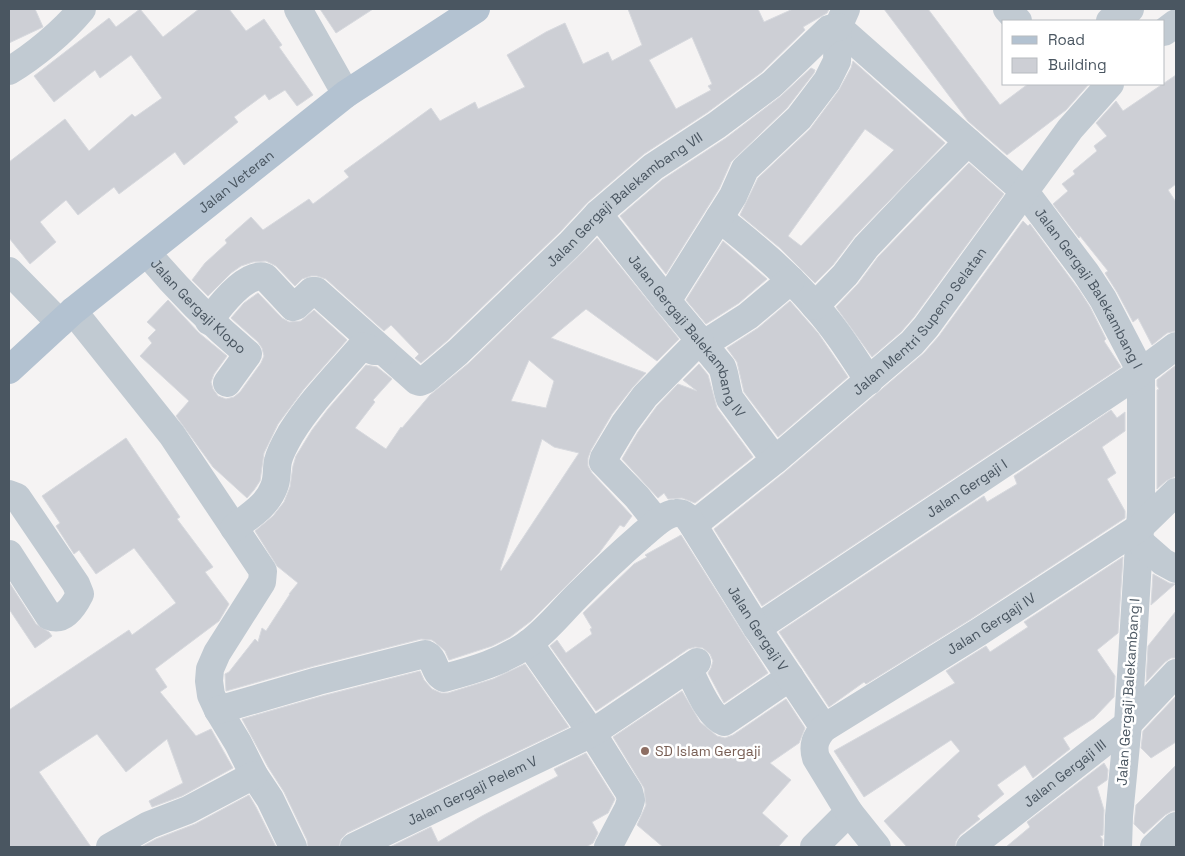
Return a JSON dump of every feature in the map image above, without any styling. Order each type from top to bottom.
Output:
[{"type":"main road","name":"Jalan Veteran","points":[[9,370],[66,317],[346,94],[476,9]]},
{"type":"street","points":[[9,71],[22,63],[73,20],[82,9]]},
{"type":"street","points":[[298,9],[346,94]]},
{"type":"street","points":[[1007,9],[1017,20]]},
{"type":"street","points":[[1112,20],[1130,9]]},
{"type":"street","points":[[667,301],[733,196],[745,169],[799,118],[827,81],[836,61],[842,18]]},
{"type":"street","name":"Jalan Gergaji Balekambang I","points":[[842,18],[968,142],[1025,192],[1086,272],[1103,299],[1141,372],[1141,512],[1128,724],[1119,806],[1118,847]]},
{"type":"street","name":"Jalan Gergaji Balekambang VII","points":[[383,352],[417,381],[425,380],[458,352],[571,243],[598,214],[653,167],[717,125],[772,84],[842,18]]},
{"type":"street","points":[[1165,31],[1176,23]]},
{"type":"street","name":"Jalan Mentri Supeno Selatan","points":[[693,525],[775,460],[905,350],[921,332],[1070,129],[1109,85]]},
{"type":"street","points":[[815,306],[846,275],[866,247],[968,142]]},
{"type":"street","name":"Jalan Gergaji Balekambang IV","points":[[598,214],[722,367],[730,399],[775,460]]},
{"type":"street","points":[[720,218],[791,280],[815,306],[836,331],[869,381]]},
{"type":"street","name":"Jalan Gergaji Klopo","points":[[147,252],[186,298],[209,321],[248,354],[227,383]]},
{"type":"street","points":[[9,271],[66,317],[172,436],[263,571],[264,577],[258,588],[217,654],[210,669],[208,681],[211,695],[218,710],[238,743],[254,775],[270,799],[293,847]]},
{"type":"street","points":[[209,321],[221,304],[233,292],[250,280],[262,276],[293,307],[312,291],[316,290],[383,352]]},
{"type":"street","points":[[657,522],[638,497],[603,462],[604,458],[625,423],[645,396],[702,342],[748,316],[791,280]]},
{"type":"street","points":[[234,528],[259,509],[269,498],[278,476],[278,461],[291,434],[310,406],[362,346],[374,351],[383,352]]},
{"type":"street","name":"Jalan Gergaji I","points":[[757,628],[1141,372],[1176,346]]},
{"type":"street","name":"Jalan Gergaji IV","points":[[824,728],[1139,534],[1176,492]]},
{"type":"street","points":[[9,494],[17,497],[76,584],[80,594],[75,605],[63,616],[54,618],[48,616],[9,554]]},
{"type":"street","points":[[218,710],[327,678],[425,654],[431,657],[439,675],[444,678],[495,663],[529,643],[545,630],[613,560],[657,522],[676,512],[682,513],[693,525]]},
{"type":"street","name":"Jalan Gergaji V","points":[[693,525],[757,628],[824,728]]},
{"type":"street","points":[[1139,534],[1163,562],[1176,569]]},
{"type":"street","points":[[529,643],[592,733],[629,792],[631,800],[608,847]]},
{"type":"street","name":"Jalan Gergaji Pelem V","points":[[354,847],[592,733],[692,665],[707,706],[716,718],[724,722],[790,677]]},
{"type":"street","name":"Jalan Gergaji III","points":[[970,847],[1128,724],[1176,674]]},
{"type":"street","points":[[824,728],[817,736],[815,743],[816,758],[849,812],[877,847]]},
{"type":"street","points":[[110,847],[150,825],[188,810],[254,775]]},
{"type":"street","points":[[814,847],[849,812]]},
{"type":"street","points":[[1154,847],[1176,826]]},
{"type":"building","points":[[9,9],[35,9],[43,27],[9,43]]},
{"type":"building","points":[[140,9],[163,37],[199,9],[229,9],[246,31],[264,19],[282,45],[279,47],[313,95],[297,106],[285,90],[269,100],[265,94],[234,117],[238,122],[184,165],[175,152],[119,194],[114,187],[78,215],[66,200],[40,222],[56,242],[30,264],[9,238],[9,162],[65,119],[89,151],[132,114],[135,117],[162,98],[131,55],[100,78],[95,70],[54,102],[34,76],[109,18],[116,27]]},
{"type":"building","points":[[320,9],[373,9],[336,33]]},
{"type":"building","points":[[628,9],[758,9],[764,22],[793,9],[829,9],[827,13],[803,27],[805,30],[762,72],[708,112],[644,154],[588,202],[560,232],[448,340],[421,363],[415,358],[419,354],[391,325],[384,331],[326,279],[311,276],[302,279],[295,286],[276,266],[266,261],[253,262],[241,266],[231,273],[208,296],[192,280],[205,263],[227,243],[225,240],[251,217],[263,230],[309,199],[313,204],[349,177],[344,171],[431,108],[440,121],[475,102],[478,109],[525,87],[507,55],[546,32],[565,23],[583,64],[608,52],[612,61],[642,45]],"holes":[[[692,37],[712,84],[708,86],[711,90],[676,109],[649,60]]]},
{"type":"building","points":[[884,9],[928,9],[1000,105],[1027,85],[1088,85],[1066,110],[1007,155],[968,121]]},
{"type":"building","points":[[853,61],[945,143],[855,236],[833,265],[815,283],[780,248],[740,215],[758,178],[810,129],[839,90]],"holes":[[[865,129],[894,150],[801,246],[788,236]]]},
{"type":"building","points":[[811,68],[815,70],[814,73],[787,108],[731,162],[719,189],[666,274],[620,216],[662,180],[726,138],[781,96]]},
{"type":"building","points":[[1176,75],[1176,184],[1168,190],[1176,202],[1176,331],[1167,333],[1152,345],[1138,318],[1133,322],[1105,273],[1108,271],[1053,204],[1068,191],[1062,184],[1075,174],[1073,171],[1097,151],[1094,146],[1107,136],[1096,123],[1116,101],[1123,111],[1161,85],[1165,85],[1165,82]]},
{"type":"building","points":[[969,163],[1004,194],[914,317],[901,332],[872,357],[836,307],[858,284],[878,257]]},
{"type":"building","points":[[1023,221],[1028,226],[1030,224],[1079,290],[1106,339],[1104,341],[1121,367],[762,606],[714,529],[785,472],[924,353],[939,336]]},
{"type":"building","points":[[597,238],[679,339],[657,361],[586,309],[551,338],[646,373],[612,414],[588,458],[588,466],[592,473],[632,516],[624,527],[620,525],[599,553],[531,621],[510,637],[492,646],[449,660],[445,651],[432,640],[421,639],[226,691],[225,674],[229,672],[255,639],[258,642],[262,628],[266,631],[298,583],[277,566],[255,531],[273,516],[284,502],[290,487],[296,456],[312,430],[366,365],[377,367],[392,379],[373,400],[375,402],[355,428],[386,449],[401,427],[430,395],[469,363]],"holes":[[[529,360],[554,381],[546,408],[511,401]],[[542,439],[554,447],[579,453],[501,571]]]},
{"type":"building","points":[[723,241],[767,279],[739,303],[706,324],[686,300]]},
{"type":"building","points":[[258,293],[282,318],[289,322],[301,321],[314,310],[347,340],[304,389],[278,424],[264,453],[260,481],[247,498],[213,467],[176,416],[189,401],[140,356],[152,343],[148,338],[156,330],[147,322],[168,300],[199,333],[227,356],[214,374],[211,382],[218,396],[226,399],[234,397],[240,392],[264,356],[258,342],[231,318],[244,303]]},
{"type":"building","points":[[790,301],[818,333],[848,377],[778,437],[744,392],[737,362],[727,348],[758,328]]},
{"type":"building","points":[[699,364],[708,375],[717,408],[753,457],[695,503],[682,498],[668,499],[664,493],[658,498],[622,459],[638,432],[657,406],[678,384],[697,391],[683,380]]},
{"type":"building","points":[[1176,365],[1176,476],[1166,481],[1157,489],[1157,390],[1159,389],[1157,380]]},
{"type":"building","points":[[1111,410],[1117,418],[1125,412],[1125,431],[1102,447],[1116,473],[1107,479],[1125,511],[1125,518],[971,619],[866,684],[864,682],[829,707],[779,632],[984,496],[987,502],[1017,484],[1014,476]]},
{"type":"building","points":[[126,438],[180,517],[177,519],[213,567],[205,572],[229,604],[219,621],[155,669],[167,687],[160,692],[196,736],[211,729],[233,768],[182,796],[152,807],[149,801],[183,783],[167,739],[126,772],[97,734],[39,772],[91,847],[9,847],[9,710],[129,630],[132,635],[176,603],[134,548],[96,574],[79,550],[74,554],[56,526],[60,523],[42,496]]},
{"type":"building","points":[[681,535],[768,673],[724,703],[708,673],[713,661],[710,654],[703,648],[695,647],[688,649],[596,711],[550,646],[557,640],[566,653],[592,634],[590,629],[592,628],[583,613],[634,564],[647,557],[645,555]]},
{"type":"building","points":[[1123,557],[1118,633],[1097,650],[1115,676],[1114,697],[1094,718],[1063,738],[1070,749],[1033,778],[1025,765],[997,785],[1004,794],[977,816],[980,819],[960,835],[955,847],[907,847],[884,821],[960,751],[951,740],[864,797],[834,751],[955,683],[946,671],[986,646],[990,652],[1028,627],[1024,622]]},
{"type":"building","points":[[1153,574],[1169,583],[1175,584],[1151,605]]},
{"type":"building","points":[[9,582],[36,624],[52,636],[35,648],[9,609]]},
{"type":"building","points":[[1176,611],[1176,658],[1171,658],[1165,662],[1146,682],[1148,646]]},
{"type":"building","points":[[525,664],[569,727],[347,833],[341,839],[339,847],[308,847],[307,840],[284,792],[242,719],[420,671],[424,680],[432,689],[441,693],[448,693],[493,679]]},
{"type":"building","points":[[682,691],[700,722],[717,736],[725,738],[733,735],[786,699],[805,728],[799,743],[770,763],[791,780],[762,813],[788,836],[778,847],[663,847],[637,825],[646,805],[644,788],[613,737]]},
{"type":"building","points":[[1176,696],[1176,742],[1151,758],[1141,748],[1143,731]]},
{"type":"building","points":[[586,753],[615,799],[608,813],[592,822],[598,833],[593,843],[586,847],[390,847],[431,827],[438,842],[482,816],[558,776],[554,769]]},
{"type":"building","points":[[1104,763],[1108,770],[1107,780],[1097,787],[1104,810],[1103,835],[1100,836],[1103,840],[1102,847],[1006,847],[1030,827],[1027,822]]},
{"type":"building","points":[[1176,765],[1176,811],[1165,815],[1144,834],[1134,824],[1136,805]]},
{"type":"building","points":[[249,795],[276,847],[141,847],[195,824]]},
{"type":"place","name":"SD Islam Gergaji","points":[[645,751]]}]
